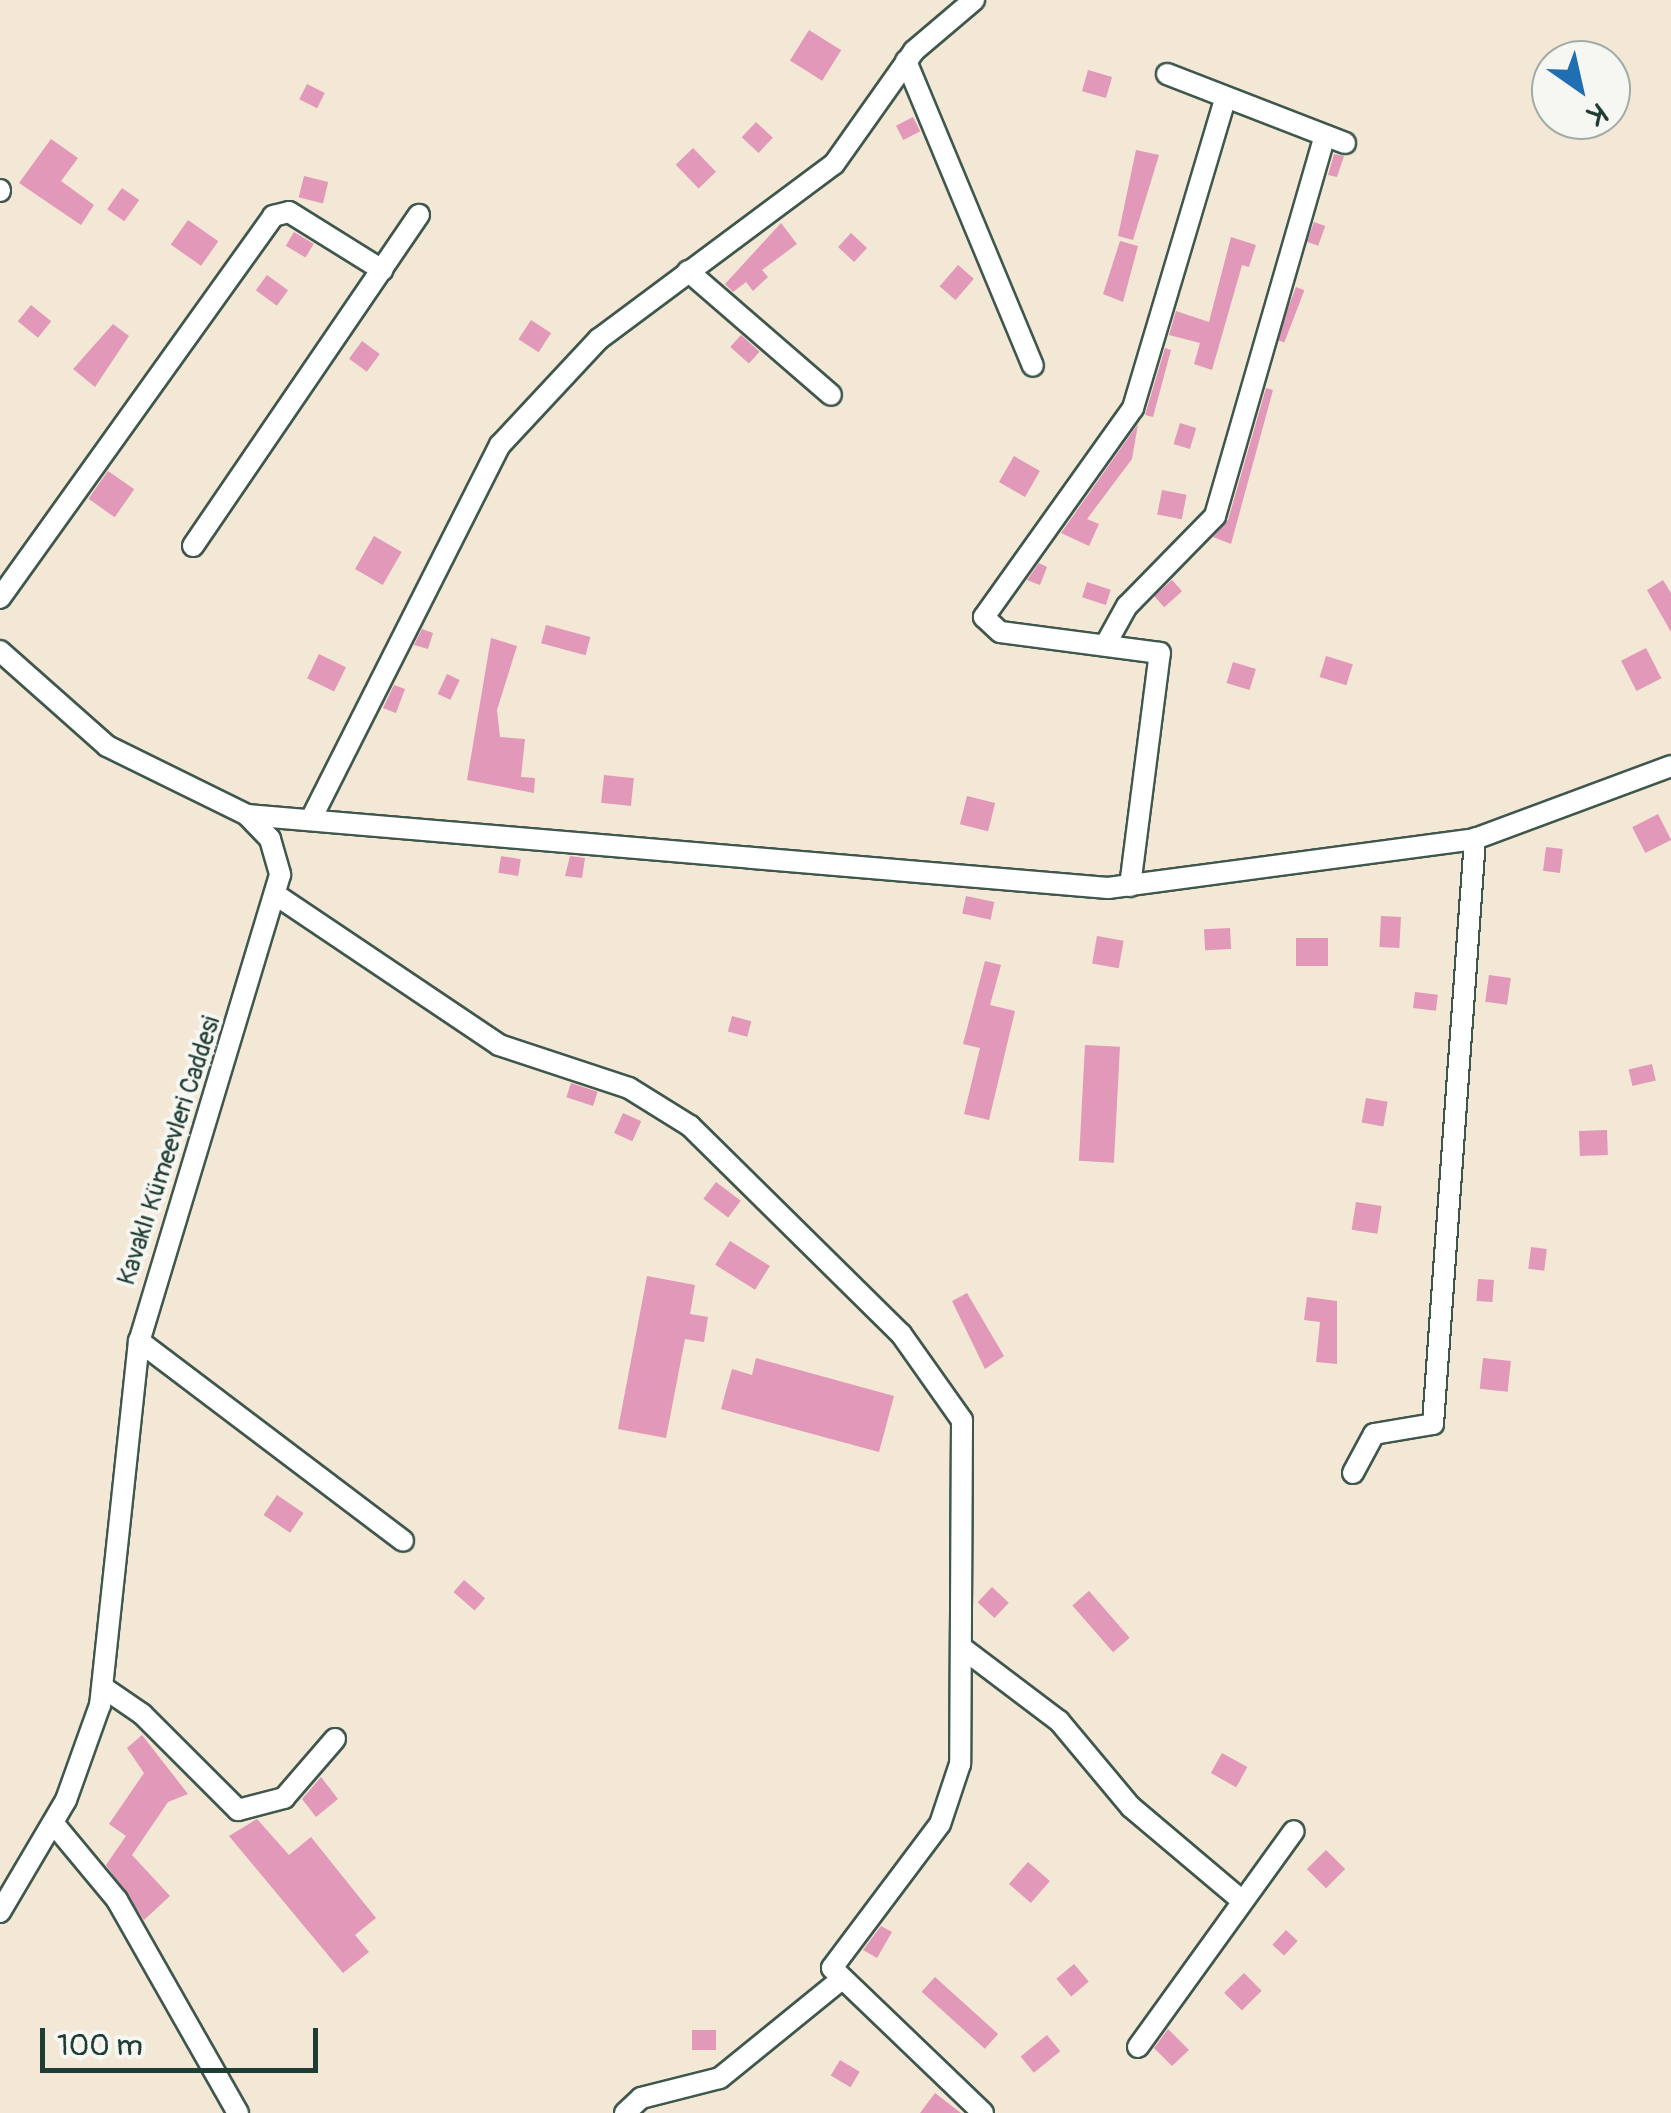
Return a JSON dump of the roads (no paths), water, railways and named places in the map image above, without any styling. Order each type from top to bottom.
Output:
[{"type":"street","points":[[312,817],[491,458],[600,339],[834,164],[906,61],[974,0]]},
{"type":"street","points":[[906,61],[1033,366]]},
{"type":"street","points":[[1108,640],[1127,606],[1215,516],[1335,140],[1167,74]]},
{"type":"street","points":[[1130,886],[1162,659],[1150,645],[1000,632],[984,617],[1132,408],[1226,99]]},
{"type":"street","points":[[0,598],[273,216],[290,212],[382,270]]},
{"type":"street","points":[[192,546],[419,215]]},
{"type":"street","points":[[688,271],[830,396]]},
{"type":"street","points":[[0,651],[107,746],[247,814],[1069,888],[1130,886],[1475,839],[1671,766]]},
{"type":"street","name":"Kavaklı Kümeevleri Caddesi","points":[[0,1912],[54,1824],[104,1688],[140,1341],[174,1204],[278,897],[277,859],[247,814]]},
{"type":"street","points":[[1353,1473],[1374,1434],[1432,1424],[1475,839]]},
{"type":"street","points":[[278,897],[499,1045],[629,1088],[690,1126],[901,1334],[966,1433],[960,1764],[948,1808],[834,1958],[838,1982],[983,2113]]},
{"type":"street","points":[[140,1341],[403,1541]]},
{"type":"street","points":[[964,1650],[1060,1721],[1131,1807],[1241,1900]]},
{"type":"street","points":[[104,1688],[142,1714],[238,1810],[284,1798],[335,1739]]},
{"type":"street","points":[[54,1824],[117,1900],[238,2113]]},
{"type":"street","points":[[1138,2047],[1294,1832]]},
{"type":"street","points":[[625,2113],[641,2098],[720,2078],[838,1982]]}]
